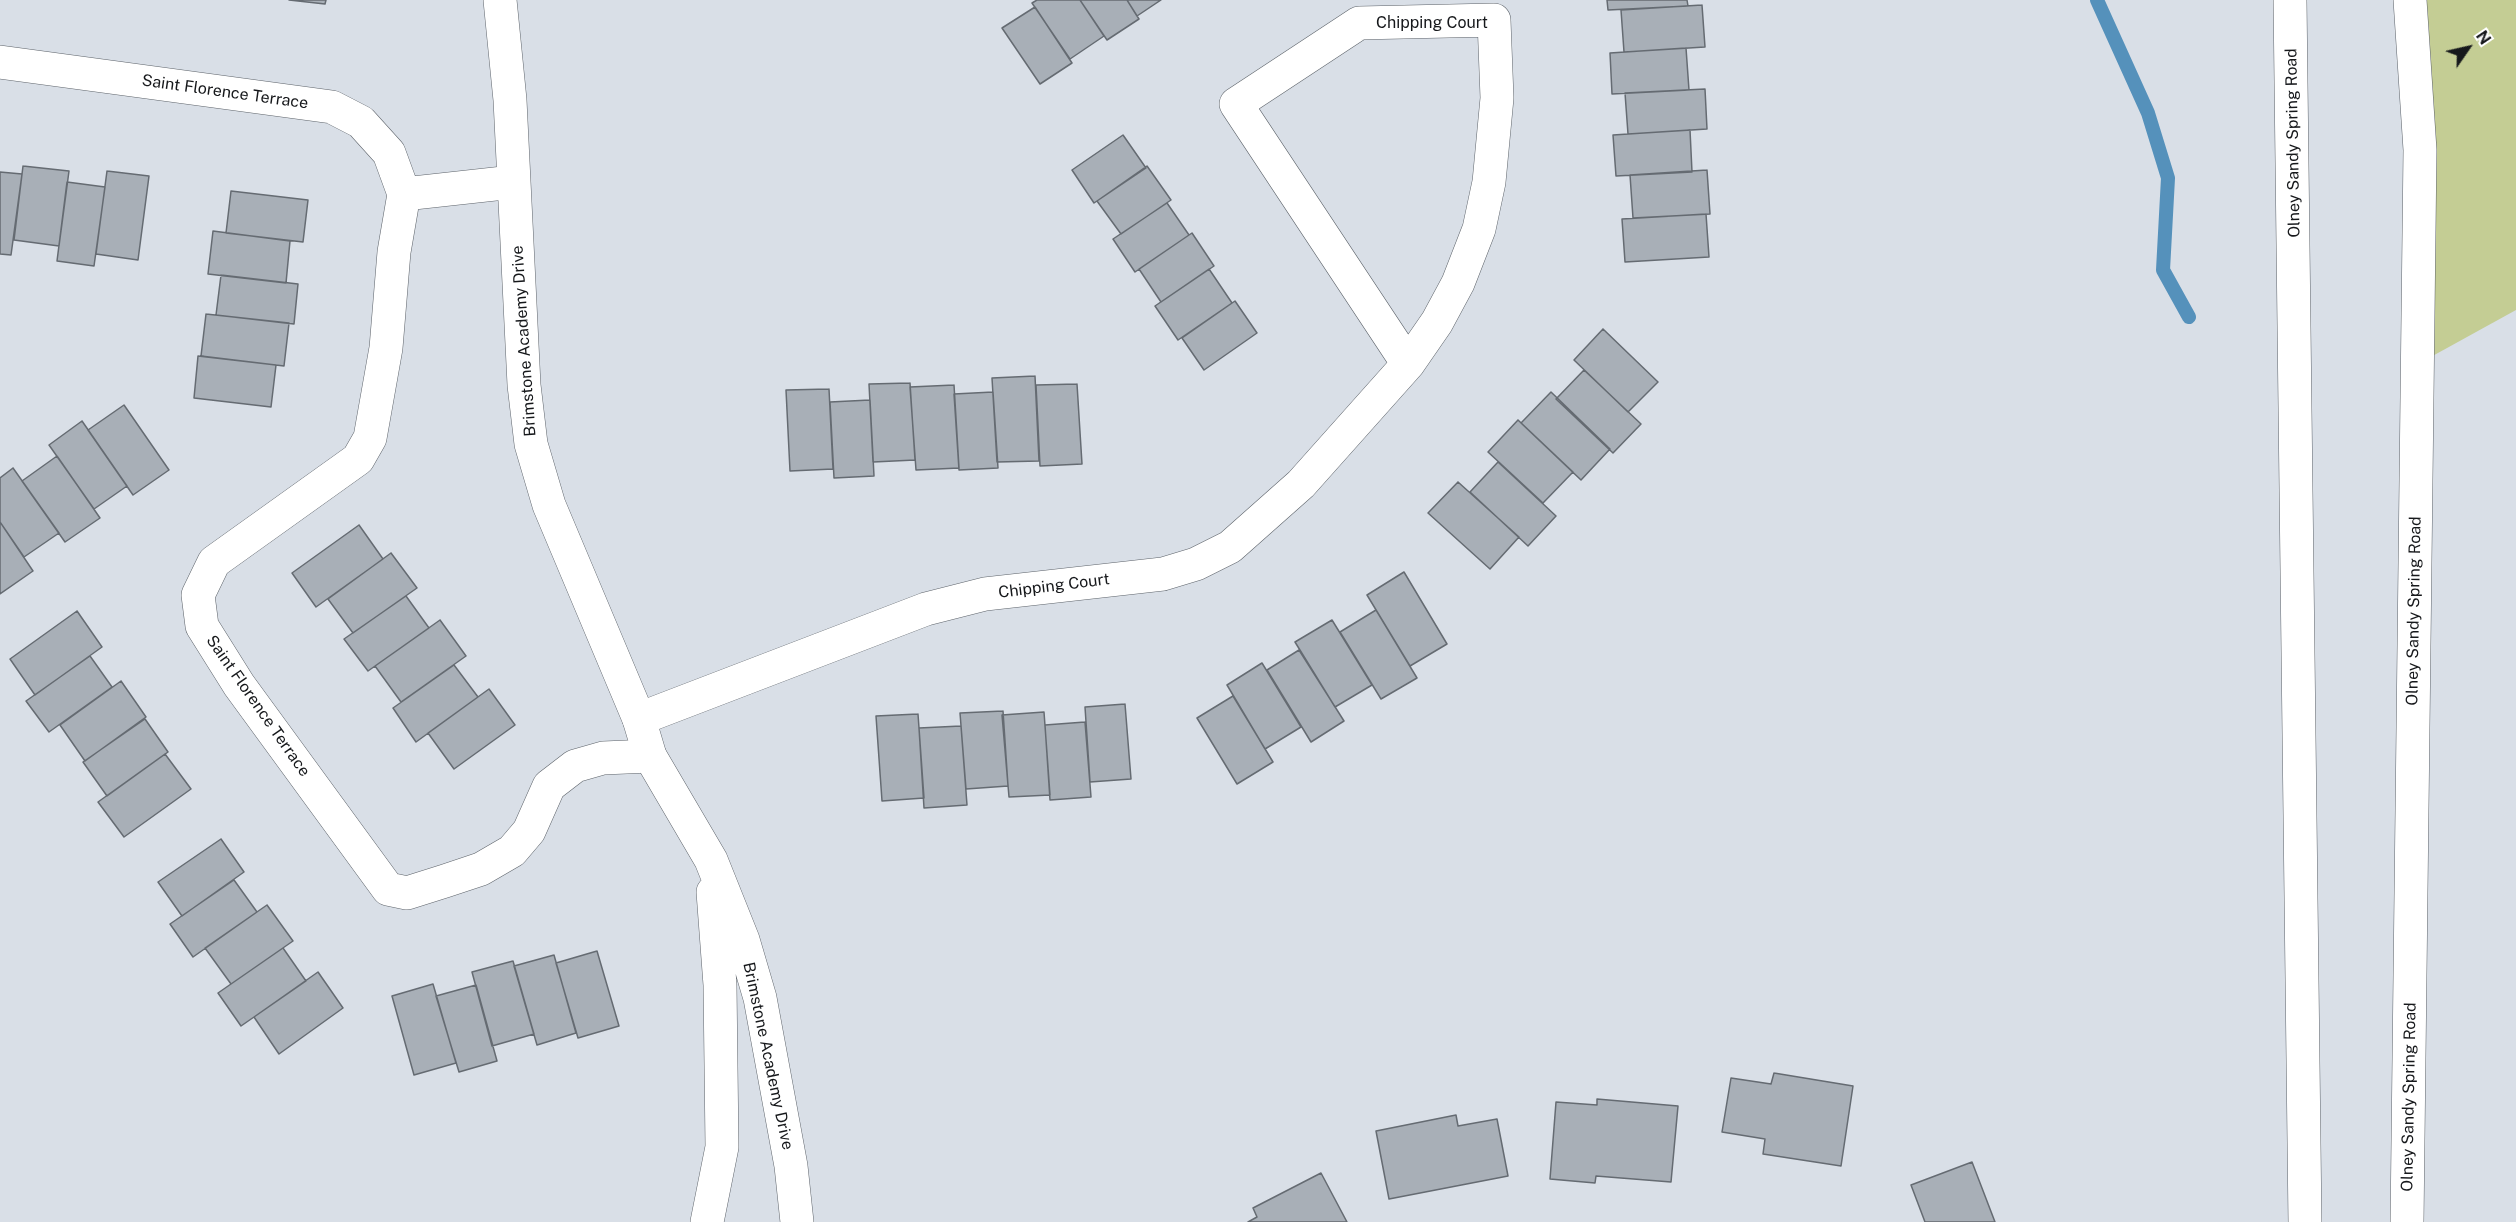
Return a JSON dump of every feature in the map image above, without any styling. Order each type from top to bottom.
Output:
[{"type":"street","name":"Brimstone Academy Drive","points":[[500,0],[509,90],[524,385],[531,444],[549,505],[639,719],[650,756],[711,860],[743,940],[760,998],[791,1166],[797,1222]]},
{"type":"street","name":"Olney Sandy Spring Road","points":[[2290,0],[2305,1222]]},
{"type":"street","name":"Olney Sandy Spring Road","points":[[2407,1222],[2420,150],[2410,0]]},
{"type":"street","name":"Chipping Court","points":[[639,719],[926,609],[985,594],[1163,573],[1196,564],[1230,548],[1300,484],[1408,364],[1437,322],[1458,283],[1479,229],[1489,182],[1497,98],[1494,20],[1359,23],[1236,104],[1408,364]]},
{"type":"street","name":"Saint Florence Terrace","points":[[0,62],[332,107],[361,122],[389,153],[404,194],[394,252],[386,348],[370,438],[358,459],[214,562],[198,595],[202,626],[239,685],[388,889],[407,892],[445,881],[481,869],[512,851],[529,831],[549,786],[575,766],[603,758],[650,756]]},
{"type":"street","points":[[404,194],[513,182]]},
{"type":"street","name":"Brimstone Academy Drive","points":[[707,1222],[722,1136],[720,985],[711,860]]},
{"type":"green space","points":[[2410,0],[2516,0],[2516,310],[2418,364]]},
{"type":"building","points":[[289,0],[326,0],[325,4]]},
{"type":"building","points":[[1037,0],[1080,0],[1104,36],[1070,59],[1032,3]]},
{"type":"building","points":[[1080,0],[1127,0],[1139,19],[1107,40]]},
{"type":"building","points":[[1127,0],[1161,0],[1137,16]]},
{"type":"building","points":[[1607,0],[1687,0],[1688,6],[1608,10]]},
{"type":"building","points":[[1702,5],[1705,47],[1624,52],[1621,10]]},
{"type":"building","points":[[1035,7],[1072,63],[1040,84],[1002,28]]},
{"type":"building","points":[[1686,48],[1689,90],[1612,94],[1610,53]]},
{"type":"building","points":[[1705,89],[1707,129],[1628,134],[1625,93]]},
{"type":"building","points":[[1690,130],[1692,172],[1616,176],[1613,135]]},
{"type":"building","points":[[1123,135],[1146,168],[1094,203],[1072,170]]},
{"type":"building","points":[[23,166],[69,171],[59,246],[14,240]]},
{"type":"building","points":[[1147,166],[1171,200],[1121,234],[1097,201]]},
{"type":"building","points":[[1707,170],[1710,214],[1633,218],[1630,175]]},
{"type":"building","points":[[107,171],[149,176],[138,260],[96,254]]},
{"type":"building","points":[[0,172],[22,174],[11,255],[0,254]]},
{"type":"building","points":[[67,182],[105,187],[94,266],[57,261]]},
{"type":"building","points":[[231,191],[308,200],[303,242],[226,233]]},
{"type":"building","points":[[1167,203],[1189,235],[1135,272],[1113,239]]},
{"type":"building","points":[[1706,214],[1709,257],[1625,262],[1622,219]]},
{"type":"building","points":[[213,231],[290,241],[286,283],[208,274]]},
{"type":"building","points":[[1192,233],[1214,266],[1161,302],[1139,269]]},
{"type":"building","points":[[1209,269],[1232,303],[1178,340],[1155,306]]},
{"type":"building","points":[[221,275],[298,284],[294,324],[216,315]]},
{"type":"building","points":[[1235,301],[1257,333],[1204,370],[1182,338]]},
{"type":"building","points":[[206,314],[289,323],[284,366],[201,356]]},
{"type":"building","points":[[1603,329],[1658,382],[1628,412],[1574,360]]},
{"type":"building","points":[[198,356],[276,365],[271,407],[194,398]]},
{"type":"building","points":[[1584,370],[1641,424],[1613,453],[1556,399]]},
{"type":"building","points":[[1035,376],[1039,461],[997,462],[992,378]]},
{"type":"building","points":[[910,383],[915,460],[873,462],[869,384]]},
{"type":"building","points":[[1077,384],[1082,464],[1040,466],[1036,385]]},
{"type":"building","points":[[954,385],[959,468],[916,470],[910,387]]},
{"type":"building","points":[[829,389],[833,469],[790,471],[786,390]]},
{"type":"building","points":[[993,392],[998,468],[959,470],[954,394]]},
{"type":"building","points":[[1551,392],[1610,449],[1581,480],[1521,423]]},
{"type":"building","points":[[870,400],[874,476],[834,478],[830,402]]},
{"type":"building","points":[[124,405],[169,470],[133,495],[88,430]]},
{"type":"building","points":[[1518,420],[1573,472],[1543,503],[1488,452]]},
{"type":"building","points":[[82,421],[127,486],[94,509],[49,445]]},
{"type":"building","points":[[57,456],[100,518],[65,542],[22,481]]},
{"type":"building","points":[[1498,462],[1556,516],[1528,546],[1470,492]]},
{"type":"building","points":[[13,468],[59,533],[24,557],[0,522],[0,478]]},
{"type":"building","points":[[1458,482],[1519,537],[1490,569],[1428,513]]},
{"type":"building","points":[[0,522],[33,571],[0,594]]},
{"type":"building","points":[[359,525],[383,559],[316,607],[292,573]]},
{"type":"building","points":[[391,553],[417,588],[353,633],[328,599]]},
{"type":"building","points":[[1404,572],[1447,644],[1410,666],[1367,595]]},
{"type":"building","points":[[406,596],[429,628],[368,671],[344,639]]},
{"type":"building","points":[[1376,610],[1417,678],[1381,699],[1340,632]]},
{"type":"building","points":[[77,611],[102,647],[35,695],[10,659]]},
{"type":"building","points":[[440,620],[466,656],[401,702],[375,666]]},
{"type":"building","points":[[1332,620],[1372,685],[1335,707],[1295,642]]},
{"type":"building","points":[[1299,650],[1344,721],[1311,742],[1267,670]]},
{"type":"building","points":[[90,656],[112,687],[49,732],[26,701]]},
{"type":"building","points":[[1262,663],[1301,727],[1265,749],[1227,685]]},
{"type":"building","points":[[454,665],[478,697],[416,742],[393,708]]},
{"type":"building","points":[[121,681],[146,717],[85,761],[60,725]]},
{"type":"building","points":[[489,689],[515,725],[454,769],[428,733]]},
{"type":"building","points":[[1233,696],[1273,762],[1237,784],[1197,718]]},
{"type":"building","points":[[1125,704],[1131,779],[1090,782],[1085,707]]},
{"type":"building","points":[[1003,711],[1008,786],[966,789],[960,713]]},
{"type":"building","points":[[1044,712],[1050,795],[1009,797],[1002,715]]},
{"type":"building","points":[[918,714],[924,798],[882,801],[876,716]]},
{"type":"building","points":[[145,719],[168,752],[107,796],[83,762]]},
{"type":"building","points":[[1085,722],[1091,797],[1050,800],[1045,725]]},
{"type":"building","points":[[961,726],[967,805],[924,808],[919,728]]},
{"type":"building","points":[[165,754],[191,789],[124,837],[98,802]]},
{"type":"building","points":[[221,839],[244,872],[182,916],[158,882]]},
{"type":"building","points":[[234,880],[257,912],[193,957],[170,924]]},
{"type":"building","points":[[267,905],[293,941],[231,984],[205,948]]},
{"type":"building","points":[[283,948],[306,981],[241,1026],[218,993]]},
{"type":"building","points":[[597,951],[619,1026],[578,1038],[556,963]]},
{"type":"building","points":[[554,955],[576,1033],[537,1045],[514,966]]},
{"type":"building","points":[[513,961],[534,1034],[492,1046],[472,972]]},
{"type":"building","points":[[318,972],[343,1008],[279,1054],[254,1017]]},
{"type":"building","points":[[433,984],[456,1063],[414,1075],[392,996]]},
{"type":"building","points":[[476,985],[497,1061],[459,1072],[436,996]]},
{"type":"building","points":[[1774,1073],[1853,1086],[1841,1166],[1763,1154],[1765,1139],[1722,1132],[1731,1078],[1771,1084]]},
{"type":"building","points":[[1597,1099],[1678,1106],[1671,1182],[1596,1176],[1595,1183],[1550,1179],[1556,1102],[1597,1105]]},
{"type":"building","points":[[1456,1115],[1458,1126],[1497,1119],[1508,1176],[1389,1199],[1376,1131]]},
{"type":"building","points":[[1972,1162],[1995,1222],[1925,1222],[1911,1185]]},
{"type":"building","points":[[1321,1173],[1347,1222],[1248,1222],[1257,1217],[1253,1208]]},
{"type":"waterway","points":[[2097,0],[2148,113],[2168,178],[2163,270],[2189,317]]}]
